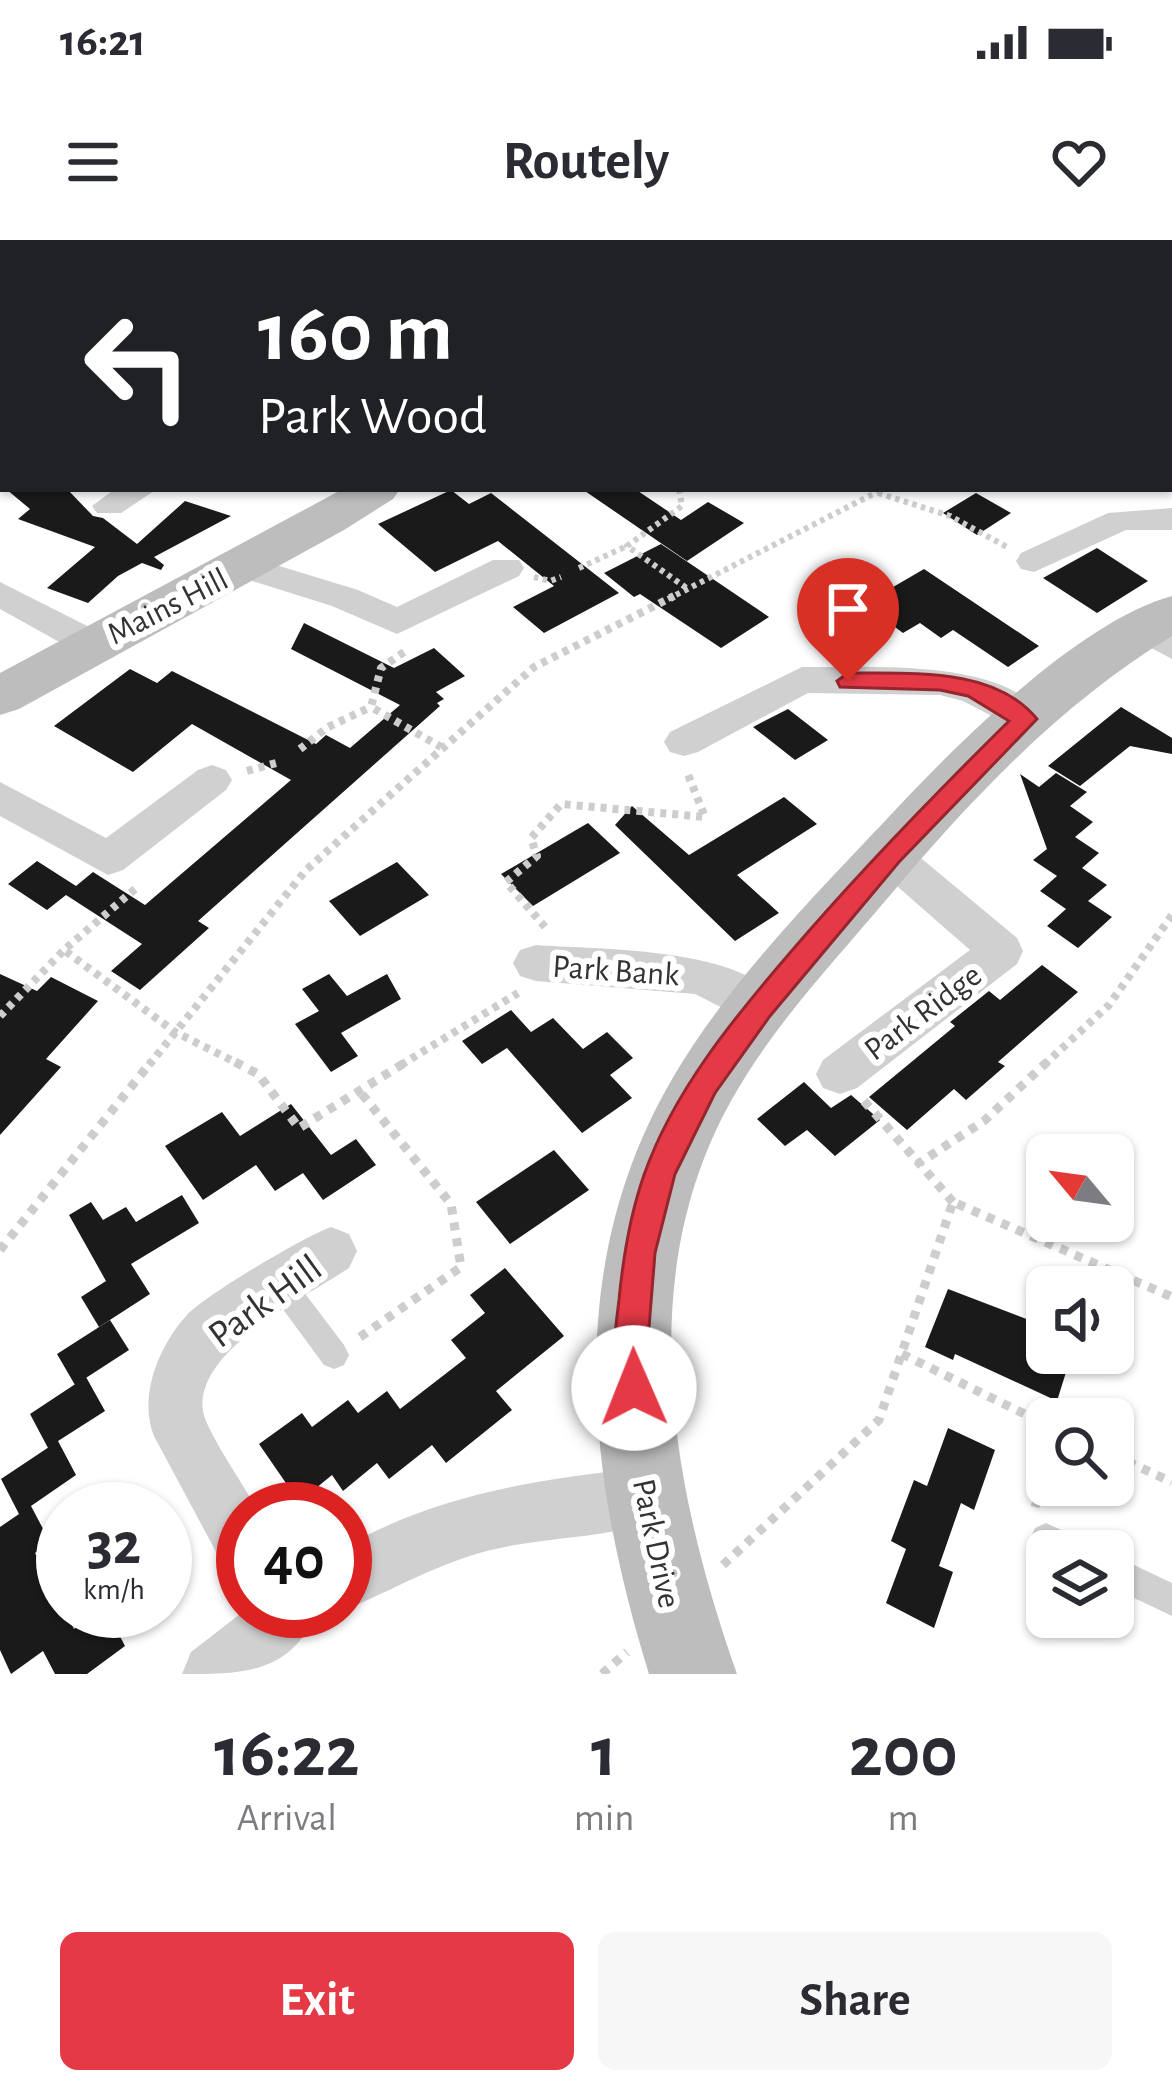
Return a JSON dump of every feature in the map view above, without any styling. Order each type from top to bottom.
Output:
[{"type":"street","points":[[109,506],[135,492]]},
{"type":"street","name":"Mains Hill","points":[[0,696],[371,492]]},
{"type":"street","points":[[1034,561],[1120,520],[1172,519]]},
{"type":"street","name":"Mains Hill","points":[[243,566],[345,598],[397,622]]},
{"type":"street","points":[[397,622],[506,568]]},
{"type":"street","name":"Mains Hill","points":[[0,594],[92,644]]},
{"type":"street","name":"Park Drive","points":[[693,1674],[663,1592],[644,1497],[630,1352],[639,1253],[669,1155],[705,1084],[760,1008],[890,855],[1025,719],[1163,629]]},
{"type":"street","points":[[684,742],[802,680],[940,682],[975,690],[1025,719]]},
{"type":"street","points":[[0,797],[108,860],[212,780]]},
{"type":"street","name":"Park Ridge","points":[[840,1074],[1001,951],[890,855]]},
{"type":"street","name":"Park Bank","points":[[536,963],[703,976],[760,1008]]},
{"type":"street","name":"Park Hill","points":[[216,1493],[174,1416],[182,1371],[207,1332],[332,1251]]},
{"type":"street","points":[[372,1563],[548,1506],[644,1497]]},
{"type":"street","points":[[213,1674],[257,1638]]},
{"type":"lane","points":[[281,1284],[334,1354]]},
{"type":"lane","points":[[1134,1581],[1172,1600]]},
{"type":"path","points":[[579,568],[628,546],[682,506],[680,492]]},
{"type":"path","points":[[0,1250],[306,871],[441,747],[534,667],[877,492]]},
{"type":"path","points":[[882,492],[950,516],[1034,561]]},
{"type":"path","points":[[628,546],[688,590]]},
{"type":"path","points":[[371,707],[381,668],[406,651],[382,633],[397,622]]},
{"type":"path","points":[[371,707],[441,747]]},
{"type":"path","points":[[300,749],[328,727],[371,707]]},
{"type":"path","points":[[64,950],[175,1032],[258,1074],[299,1128],[530,986],[546,928],[506,882],[537,856],[531,838],[561,804],[705,817],[681,758],[684,742]]},
{"type":"path","points":[[0,1016],[64,950],[139,886],[108,860]]},
{"type":"path","points":[[919,1163],[984,1121],[1109,1005],[1172,915]]},
{"type":"path","points":[[840,1074],[953,1202],[1172,1297]]},
{"type":"path","points":[[334,1354],[461,1267],[451,1204],[361,1093]]},
{"type":"path","points":[[772,1520],[879,1420],[953,1202]]},
{"type":"path","points":[[902,1354],[1026,1415]]},
{"type":"path","points":[[1134,1465],[1172,1482]]},
{"type":"building","points":[[10,492],[70,492],[93,516],[103,518],[137,544],[185,501],[231,516],[154,557],[164,565],[161,570],[142,563],[118,576],[88,603],[47,588],[95,547],[18,519],[30,509]]},
{"type":"building","points":[[447,492],[469,504],[491,493],[619,593],[544,633],[513,607],[554,586],[498,541],[435,572],[378,524]]},
{"type":"building","points":[[586,492],[639,492],[681,520],[708,502],[744,523],[687,561]]},
{"type":"building","points":[[976,493],[1011,513],[977,535],[943,513]]},
{"type":"building","points":[[661,544],[769,617],[721,648],[640,594],[634,597],[604,573]]},
{"type":"building","points":[[1097,548],[1148,581],[1097,613],[1043,578]]},
{"type":"building","points":[[924,569],[1039,646],[1008,667],[953,630],[941,638],[920,623],[903,633],[864,604]]},
{"type":"building","points":[[304,623],[394,668],[434,648],[465,676],[436,692],[444,699],[437,703],[440,706],[198,921],[209,928],[140,990],[111,971],[142,944],[66,895],[47,910],[8,884],[37,861],[76,886],[93,872],[145,905],[291,780],[192,724],[133,772],[54,726],[130,669],[157,683],[172,671],[316,744],[326,735],[350,748],[400,705],[291,649]]},
{"type":"building","points":[[1121,707],[1172,738],[1172,754],[1130,746],[1080,786],[1048,766]]},
{"type":"building","points":[[788,709],[828,740],[795,760],[753,727]]},
{"type":"building","points":[[1056,773],[1087,792],[1070,806],[1093,822],[1075,837],[1099,853],[1082,868],[1107,885],[1088,901],[1112,917],[1078,948],[1047,926],[1066,909],[1040,891],[1057,876],[1033,860],[1047,849],[1020,774],[1039,787]]},
{"type":"building","points":[[784,797],[817,824],[737,875],[779,913],[735,941],[615,825],[632,806],[689,855]]},
{"type":"building","points":[[588,823],[620,853],[533,906],[501,874]]},
{"type":"building","points":[[397,862],[429,895],[360,936],[329,901]]},
{"type":"building","points":[[1042,965],[1078,992],[998,1062],[1005,1066],[966,1100],[954,1089],[907,1130],[869,1097],[955,1026],[950,1022],[989,991],[1000,1000]]},
{"type":"building","points":[[0,974],[37,991],[51,977],[98,1001],[46,1059],[61,1067],[0,1135]]},
{"type":"building","points":[[329,974],[347,996],[387,974],[401,999],[341,1033],[358,1056],[331,1072],[295,1024],[319,1011],[302,989]]},
{"type":"building","points":[[511,1010],[531,1032],[553,1018],[583,1049],[607,1032],[633,1058],[610,1075],[632,1098],[582,1133],[507,1048],[482,1064],[462,1041]]},
{"type":"building","points":[[804,1082],[831,1108],[851,1095],[880,1120],[835,1156],[807,1130],[785,1146],[757,1119]]},
{"type":"building","points":[[291,1104],[331,1155],[356,1139],[376,1165],[323,1200],[303,1173],[275,1191],[256,1165],[203,1200],[165,1146],[222,1112],[240,1136]]},
{"type":"building","points":[[554,1150],[589,1190],[510,1244],[476,1202]]},
{"type":"building","points":[[182,1195],[199,1223],[131,1264],[150,1294],[99,1327],[81,1297],[106,1281],[69,1215],[91,1202],[103,1220],[126,1207],[136,1222]]},
{"type":"building","points":[[505,1268],[564,1336],[496,1391],[512,1410],[446,1463],[432,1445],[389,1479],[377,1463],[354,1482],[337,1482],[332,1475],[323,1482],[285,1482],[259,1444],[302,1413],[312,1427],[348,1400],[358,1413],[387,1391],[400,1409],[466,1358],[451,1340],[485,1313],[470,1295]]},
{"type":"building","points":[[948,1289],[1026,1319],[1026,1374],[1065,1374],[1058,1398],[1050,1398],[955,1354],[953,1360],[925,1347]]},
{"type":"building","points":[[110,1320],[129,1350],[75,1385],[57,1354]]},
{"type":"building","points":[[86,1377],[105,1411],[58,1441],[76,1475],[66,1482],[36,1482],[36,1503],[31,1506],[36,1515],[36,1638],[121,1638],[125,1646],[87,1674],[55,1674],[43,1651],[11,1674],[0,1650],[0,1527],[19,1514],[1,1479],[48,1448],[30,1414]]},
{"type":"building","points":[[948,1428],[995,1450],[974,1510],[961,1503],[939,1566],[953,1572],[934,1628],[886,1603],[906,1549],[891,1541],[914,1480],[927,1486]]},
{"type":"route","points":[[634,1388],[630,1352],[639,1253],[660,1173],[705,1084],[760,1008],[890,855],[959,780],[1025,719],[975,690],[940,682],[848,681]]}]
